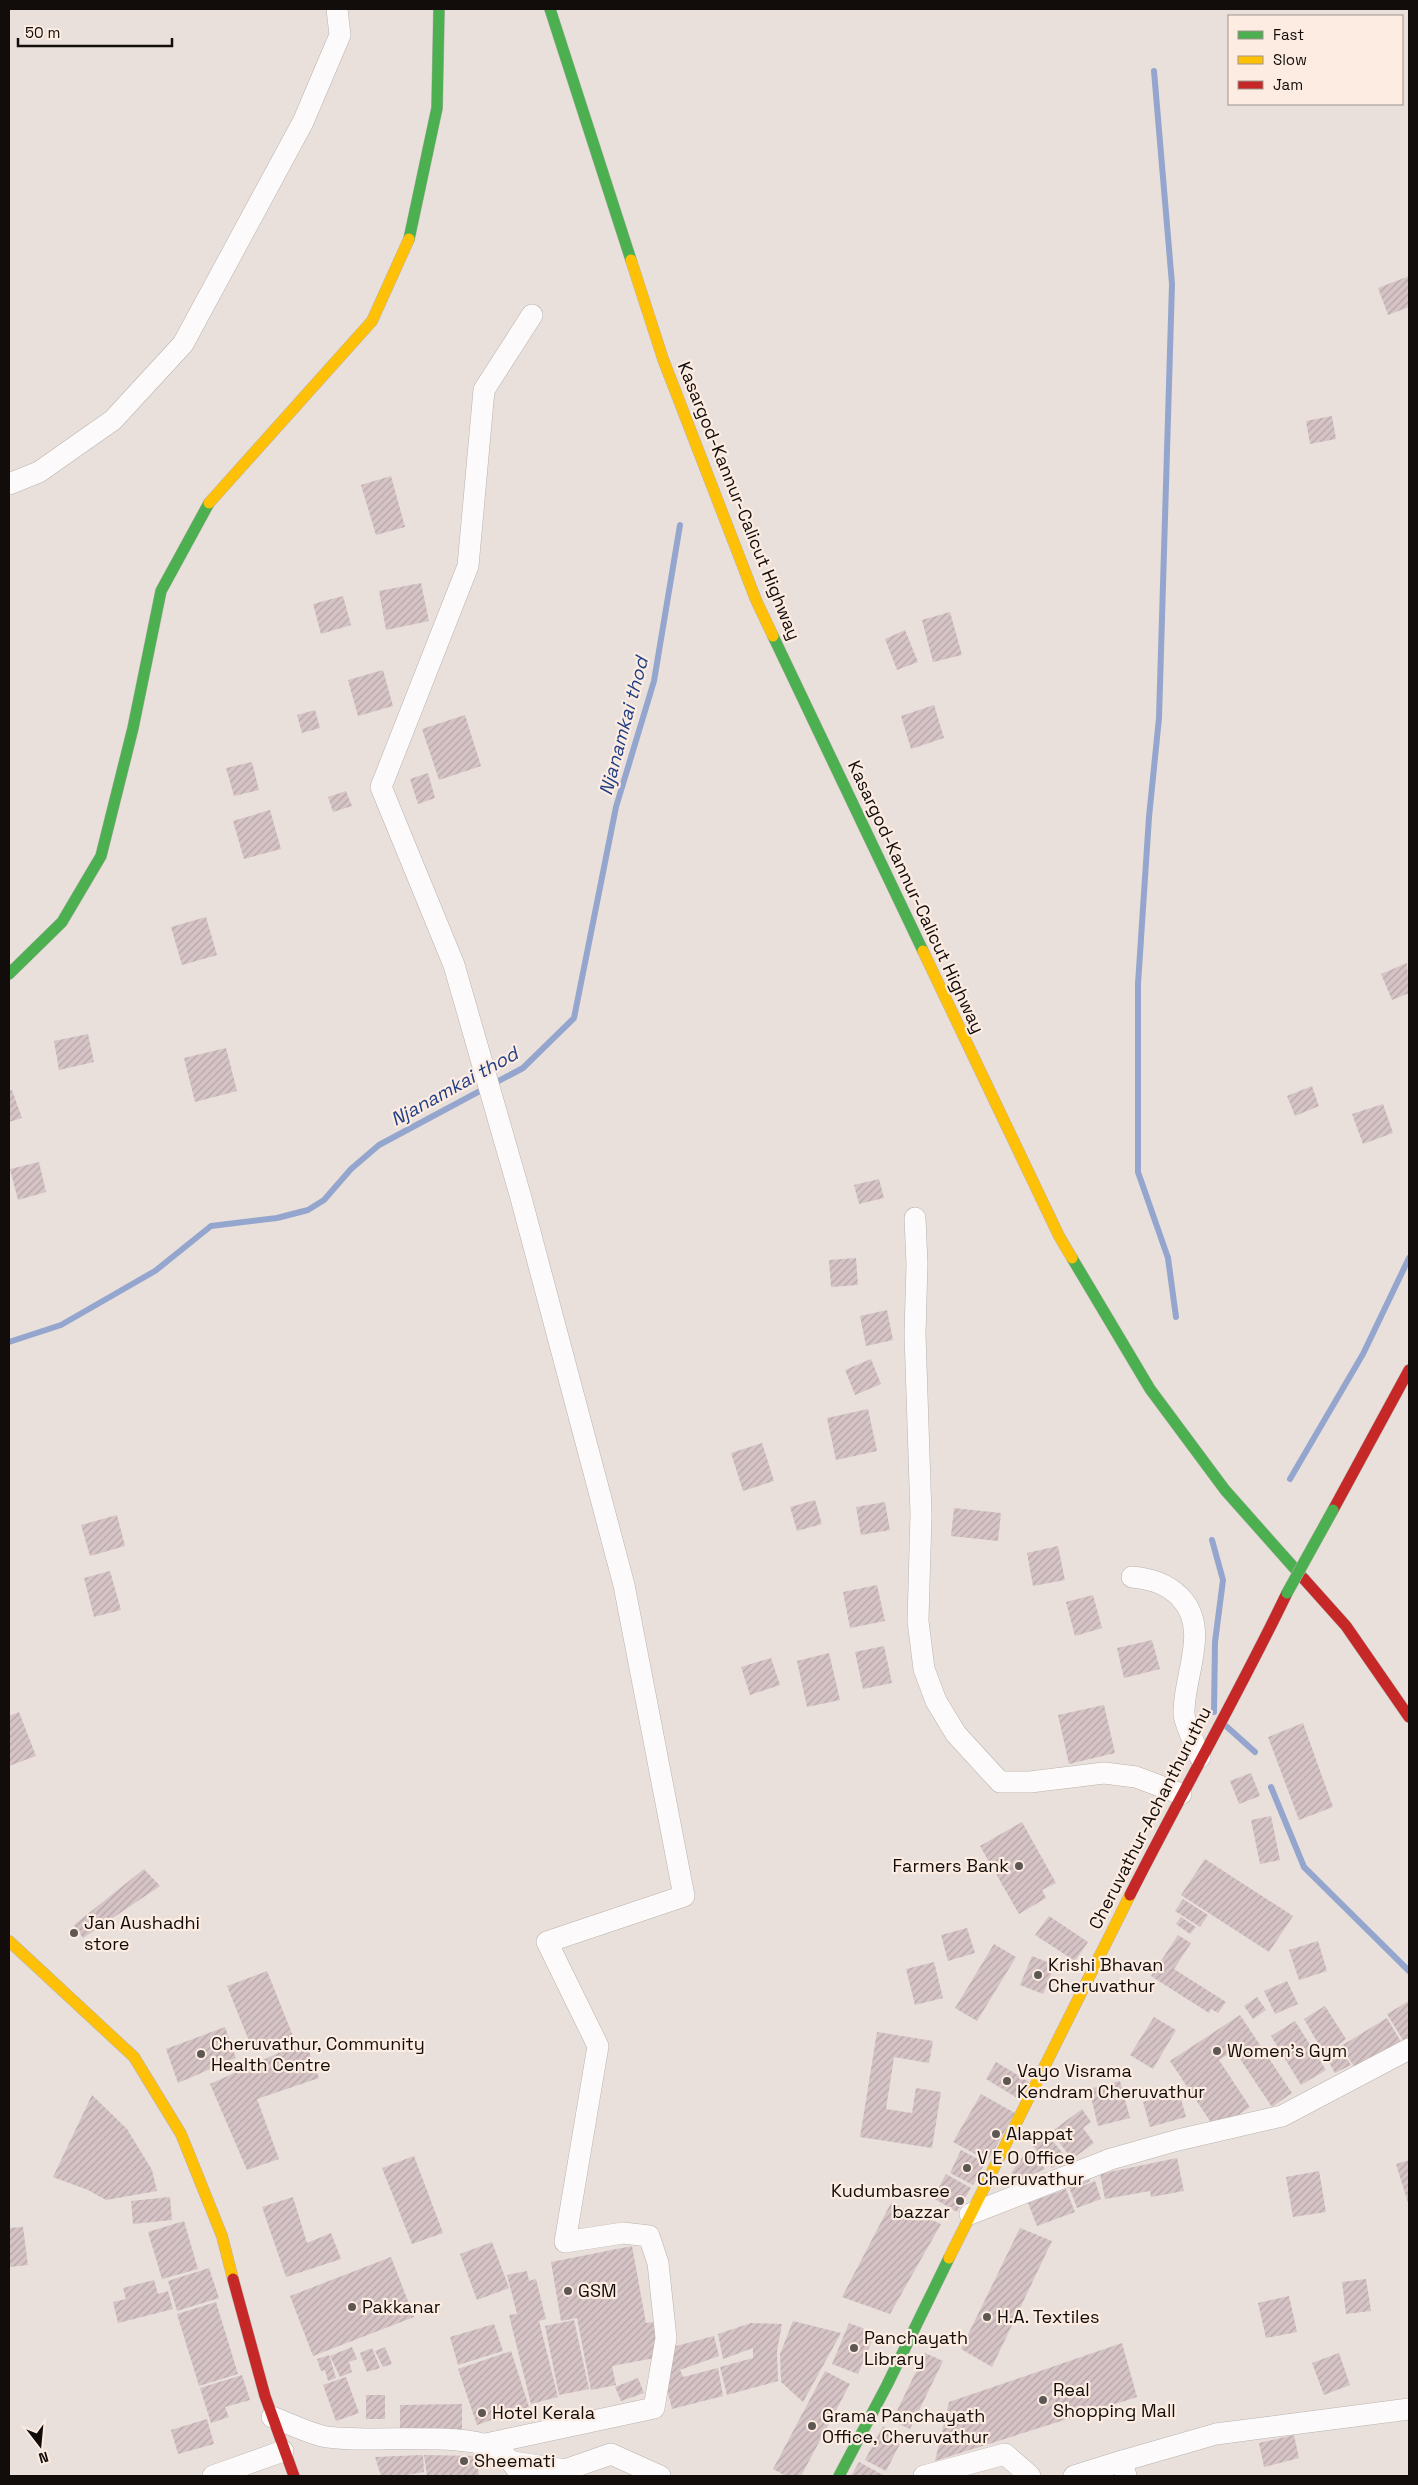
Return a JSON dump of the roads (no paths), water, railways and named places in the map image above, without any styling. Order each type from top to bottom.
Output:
[{"type":"main road","points":[[9,974],[62,922],[101,856],[133,728],[162,591],[210,500],[372,321],[411,234],[437,108],[439,9]]},
{"type":"main road","name":"Kasargod-Kannur-Calicut Highway","points":[[550,9],[663,359],[756,600],[1059,1236],[1150,1389],[1225,1490],[1346,1626],[1409,1717]]},
{"type":"main road","name":"Cheruvathur-Achanthuruthu","points":[[839,2476],[887,2385],[970,2214],[1181,1794],[1226,1709],[1257,1656],[1288,1593],[1409,1370]]},
{"type":"main road","points":[[9,1941],[134,2057],[181,2134],[222,2236],[272,2417],[283,2451],[294,2476]]},
{"type":"street","points":[[9,484],[39,472],[113,420],[183,344],[303,122],[340,36],[337,9]]},
{"type":"street","points":[[486,2444],[654,2408],[666,2338],[658,2263],[648,2236],[623,2233],[566,2242],[598,2046],[547,1942],[684,1896],[624,1585],[521,1198],[454,965],[381,787],[468,566],[484,390],[532,315]]},
{"type":"street","points":[[915,1218],[917,1264],[915,1334],[922,1514],[918,1621],[924,1668],[936,1701],[956,1734],[1000,1782],[1030,1782],[1104,1773],[1136,1778],[1181,1794]]},
{"type":"street","points":[[1132,1577],[1154,1580],[1173,1591],[1188,1605],[1195,1625],[1184,1716],[1202,1754]]},
{"type":"street","points":[[970,2214],[1111,2159],[1178,2140],[1282,2116],[1409,2049]]},
{"type":"street","points":[[1074,2476],[1124,2468],[1216,2434],[1409,2409]]},
{"type":"street","points":[[272,2417],[322,2436],[461,2440],[486,2444],[498,2450],[517,2469],[565,2470],[610,2454],[660,2476]]},
{"type":"street","points":[[212,2476],[283,2451]]},
{"type":"street","points":[[924,2476],[1005,2454],[1030,2476]]},
{"type":"waterway","points":[[1154,71],[1172,284],[1159,718],[1149,817],[1138,984],[1138,1172],[1168,1258],[1176,1317]]},
{"type":"waterway","name":"Njanamkai thod","points":[[9,1342],[61,1325],[115,1294],[155,1271],[211,1226],[277,1218],[308,1210],[324,1200],[351,1169],[379,1145],[523,1068],[574,1018],[616,807],[654,681],[680,525]]},
{"type":"waterway","points":[[1290,1479],[1363,1354],[1409,1258]]},
{"type":"waterway","points":[[1212,1540],[1223,1580],[1215,1642],[1214,1712]]},
{"type":"waterway","points":[[1226,1726],[1255,1752]]},
{"type":"waterway","points":[[1271,1787],[1304,1867],[1409,1971]]},
{"type":"place","name":"Farmers Bank","points":[[1019,1866]]},
{"type":"place","name":"Jan Aushadhi store","points":[[74,1933]]},
{"type":"place","name":"Krishi Bhavan Cheruvathur","points":[[1038,1975]]},
{"type":"place","name":"Women's Gym","points":[[1217,2051]]},
{"type":"place","name":"Cheruvathur, Community Health Centre","points":[[201,2054]]},
{"type":"place","name":"Vayo Visrama Kendram Cheruvathur","points":[[1007,2081]]},
{"type":"place","name":"Alappat","points":[[996,2134]]},
{"type":"place","name":"V E O Office Cheruvathur","points":[[967,2168]]},
{"type":"place","name":"Kudumbasree bazzar","points":[[960,2201]]},
{"type":"place","name":"GSM","points":[[568,2291]]},
{"type":"place","name":"Pakkanar","points":[[352,2307]]},
{"type":"place","name":"H.A. Textiles","points":[[987,2317]]},
{"type":"place","name":"Panchayath Library","points":[[854,2348]]},
{"type":"place","name":"Real Shopping Mall","points":[[1043,2400]]},
{"type":"place","name":"Hotel Kerala","points":[[482,2413]]},
{"type":"place","name":"Grama Panchayath Office, Cheruvathur","points":[[812,2426]]},
{"type":"place","name":"Sheemati","points":[[464,2461]]}]
